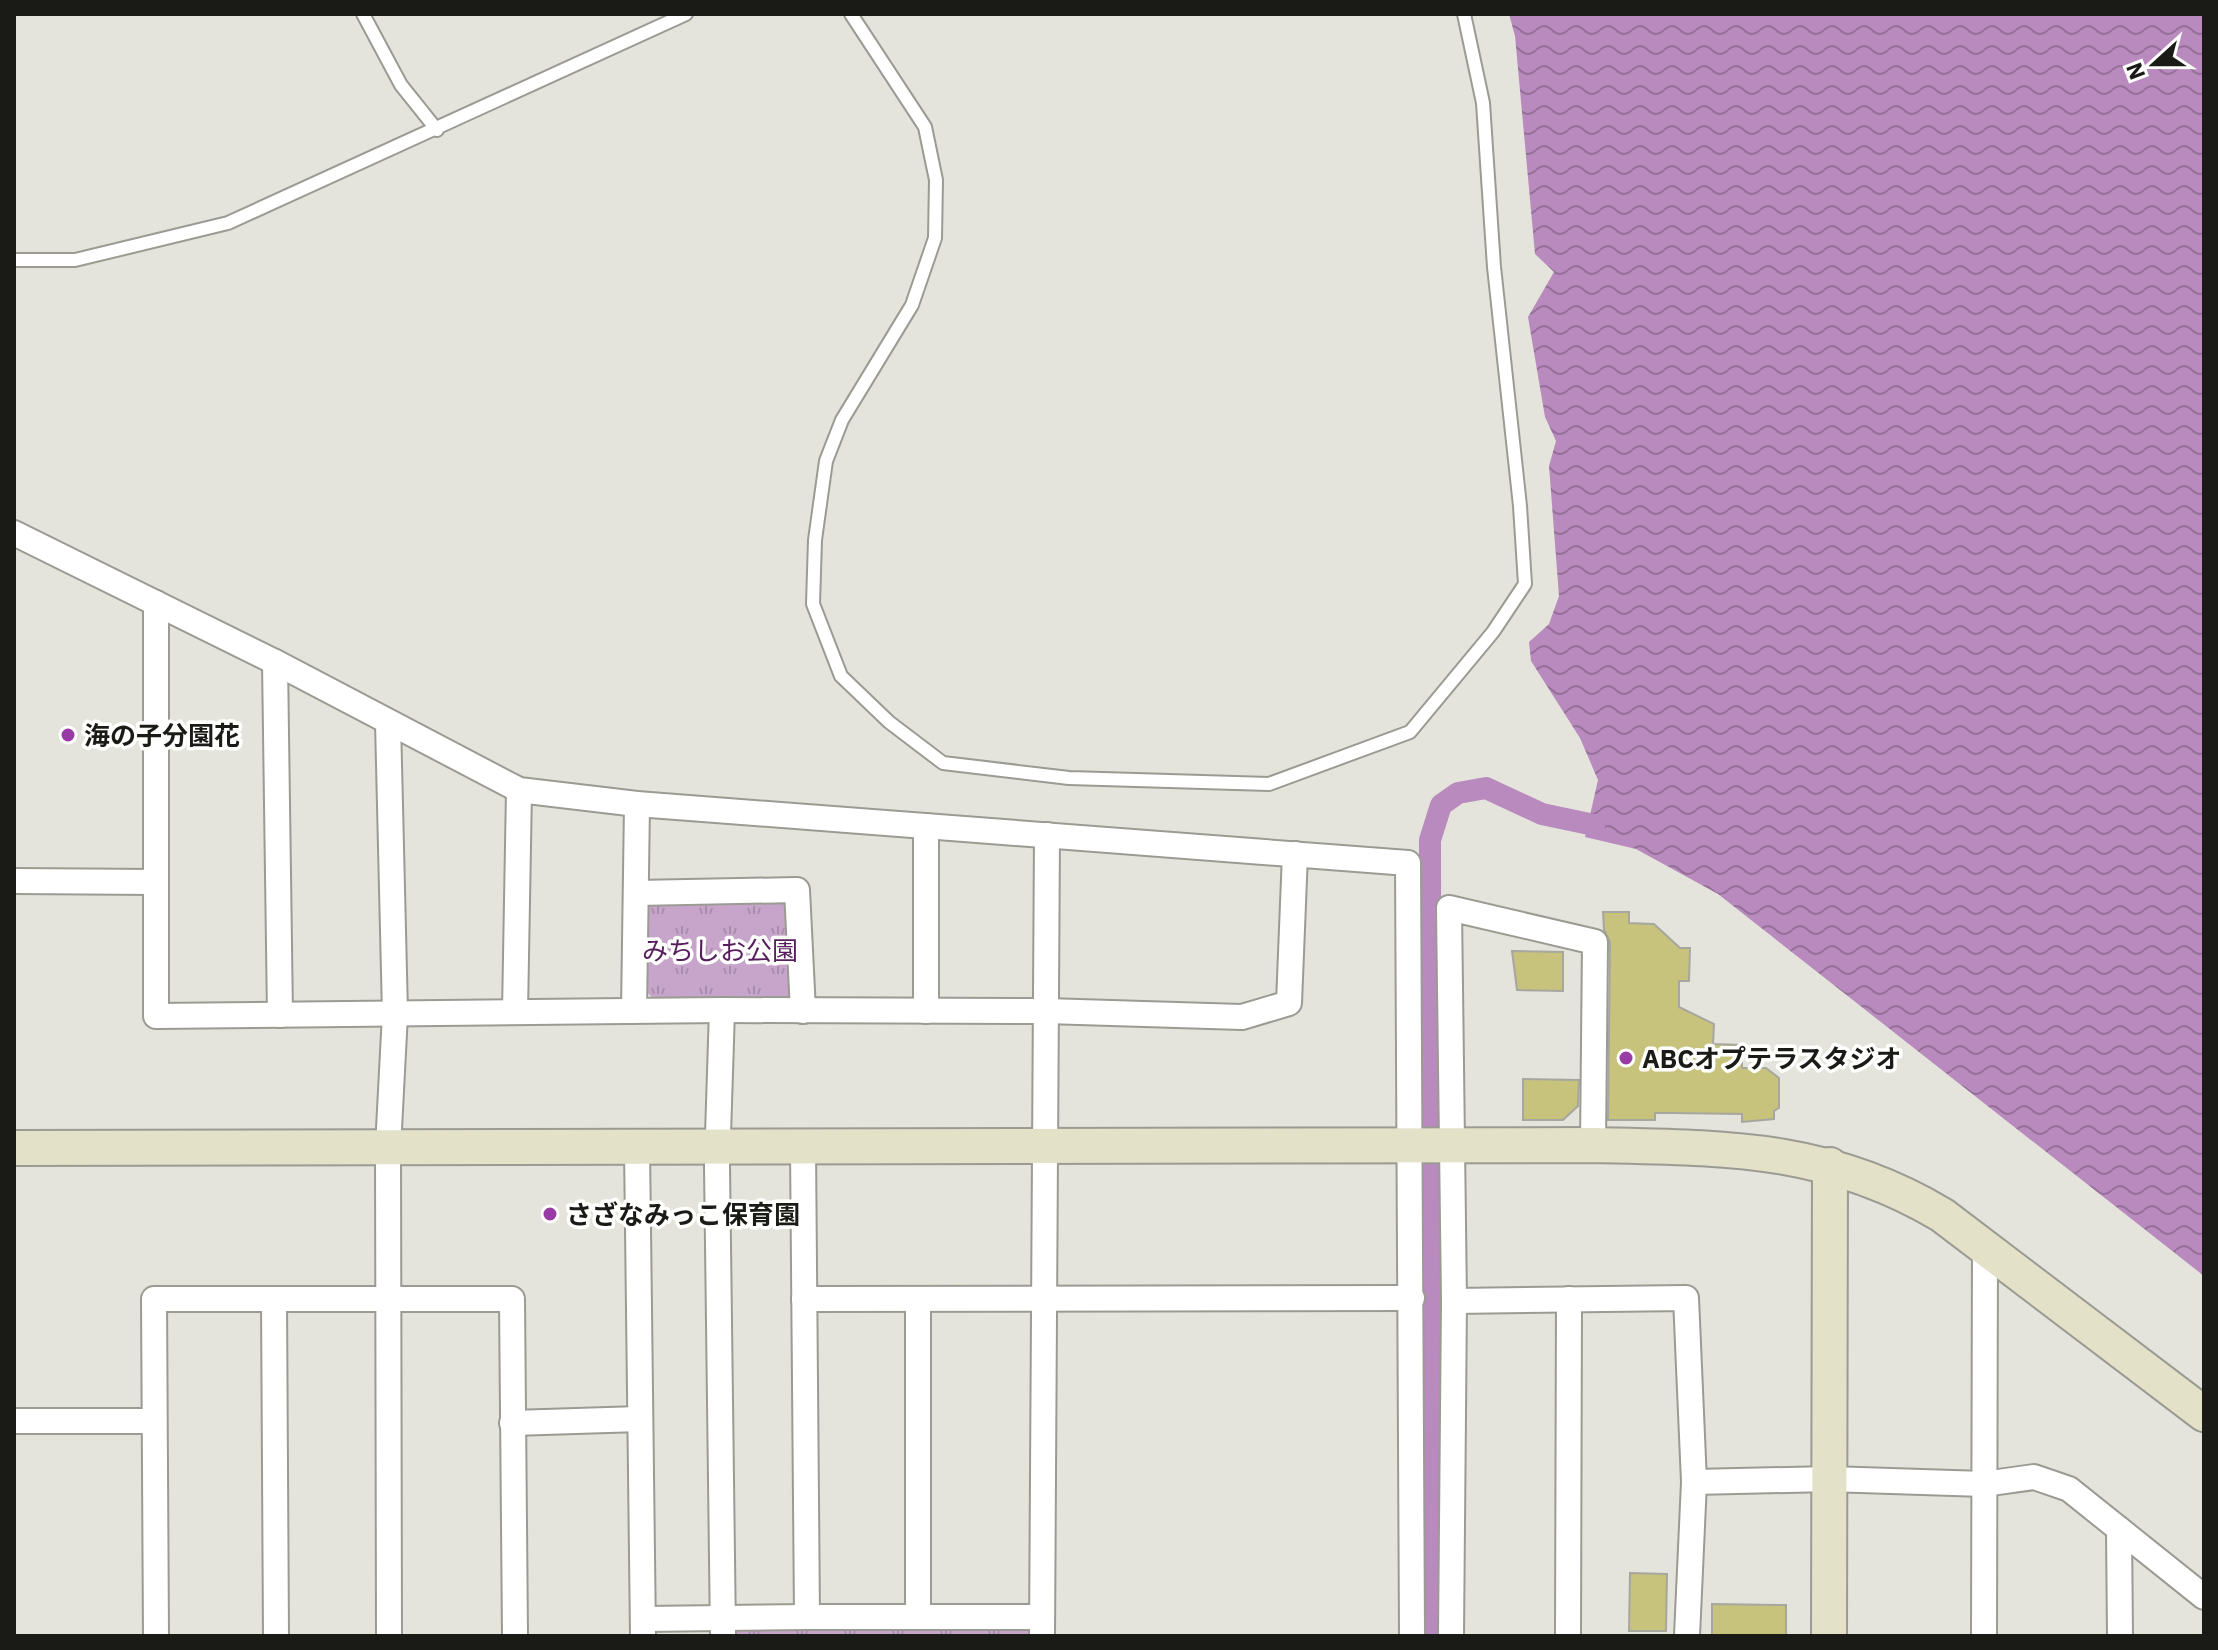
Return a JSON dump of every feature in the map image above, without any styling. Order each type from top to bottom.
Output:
[{"type":"street","points":[[14,533],[275,662],[519,790],[637,804],[1408,863],[1430,1146],[1454,1301],[1451,1636]]},
{"type":"street","points":[[156,603],[156,1016],[722,1010],[1046,1011],[1242,1017],[1289,1003],[1295,854]]},
{"type":"street","points":[[275,662],[280,1015]]},
{"type":"street","points":[[388,722],[395,1014],[388,1148],[389,1636]]},
{"type":"street","points":[[515,1012],[519,790]]},
{"type":"street","points":[[634,1011],[637,804]]},
{"type":"street","points":[[926,826],[926,1011]]},
{"type":"street","points":[[637,1147],[643,1628],[723,1627],[807,1617],[918,1617],[1042,1626],[1047,835]]},
{"type":"street","points":[[14,881],[156,882]]},
{"type":"street","points":[[636,893],[797,890],[803,1011]]},
{"type":"street","points":[[1412,1636],[1412,1298],[1430,1146],[1449,908],[1595,942],[1593,1145]]},
{"type":"street","points":[[722,1010],[717,1147],[723,1627]]},
{"type":"street","points":[[14,1148],[1593,1145],[1716,1148],[1772,1153],[1830,1165],[1903,1192],[1985,1247],[2204,1414]]},
{"type":"street","points":[[803,1147],[807,1617]]},
{"type":"street","points":[[1829,1636],[1830,1165]]},
{"type":"street","points":[[1984,1636],[1985,1247]]},
{"type":"street","points":[[804,1299],[1412,1298]]},
{"type":"street","points":[[1454,1301],[1686,1298],[1694,1482],[1687,1636]]},
{"type":"street","points":[[156,1636],[154,1299],[512,1299],[515,1636]]},
{"type":"street","points":[[918,1299],[918,1617]]},
{"type":"street","points":[[1568,1636],[1569,1299]]},
{"type":"street","points":[[274,1300],[276,1636]]},
{"type":"street","points":[[512,1423],[640,1419]]},
{"type":"street","points":[[14,1421],[154,1421]]},
{"type":"street","points":[[1694,1482],[1829,1479],[1984,1484],[2034,1477],[2069,1489],[2204,1597]]},
{"type":"street","points":[[2119,1529],[2120,1636]]},
{"type":"lane","points":[[363,14],[401,85],[437,130]]},
{"type":"lane","points":[[14,260],[75,260],[228,223],[686,14]]},
{"type":"lane","points":[[851,14],[925,127],[936,180],[935,238],[912,305],[842,420],[826,461],[815,540],[813,604],[841,676],[889,722],[943,763],[1069,778],[1269,784],[1410,732],[1493,632],[1525,584],[1494,267],[1483,103],[1464,14]]},
{"type":"green space","name":"みちしお公園","points":[[785,894],[794,906],[796,992],[782,1004],[657,1003],[646,991],[645,909],[653,898]]},
{"type":"green space","points":[[1032,1623],[1032,1636],[729,1636],[729,1624]]},
{"type":"water","points":[[1509,14],[2204,14],[2204,1276],[1718,894],[1636,849],[1585,837],[1598,780],[1580,738],[1531,661],[1529,642],[1549,624],[1559,596],[1549,466],[1556,441],[1545,417],[1528,317],[1554,272],[1535,254],[1515,36]]},
{"type":"building","points":[[1603,912],[1629,912],[1629,923],[1654,924],[1680,948],[1690,948],[1689,981],[1679,981],[1679,1007],[1714,1024],[1713,1044],[1742,1045],[1742,1068],[1766,1068],[1779,1078],[1779,1108],[1774,1111],[1774,1119],[1742,1122],[1742,1114],[1655,1113],[1655,1120],[1608,1120],[1610,942],[1604,930]]},
{"type":"building","points":[[1512,951],[1563,952],[1563,991],[1517,990]]},
{"type":"building","points":[[1523,1079],[1579,1080],[1578,1106],[1563,1120],[1523,1120]]},
{"type":"building","points":[[1630,1573],[1667,1574],[1666,1631],[1629,1631]]},
{"type":"building","points":[[1712,1604],[1786,1605],[1786,1636],[1712,1636]]},
{"type":"waterway","points":[[1431,1636],[1430,840],[1441,805],[1458,793],[1486,788],[1542,814],[1594,825]]},
{"type":"place","name":"海の子分園花","points":[[68,735]]},
{"type":"place","name":"ABCオプテラスタジオ","points":[[1626,1058]]},
{"type":"place","name":"さざなみっこ保育園","points":[[550,1214]]}]
